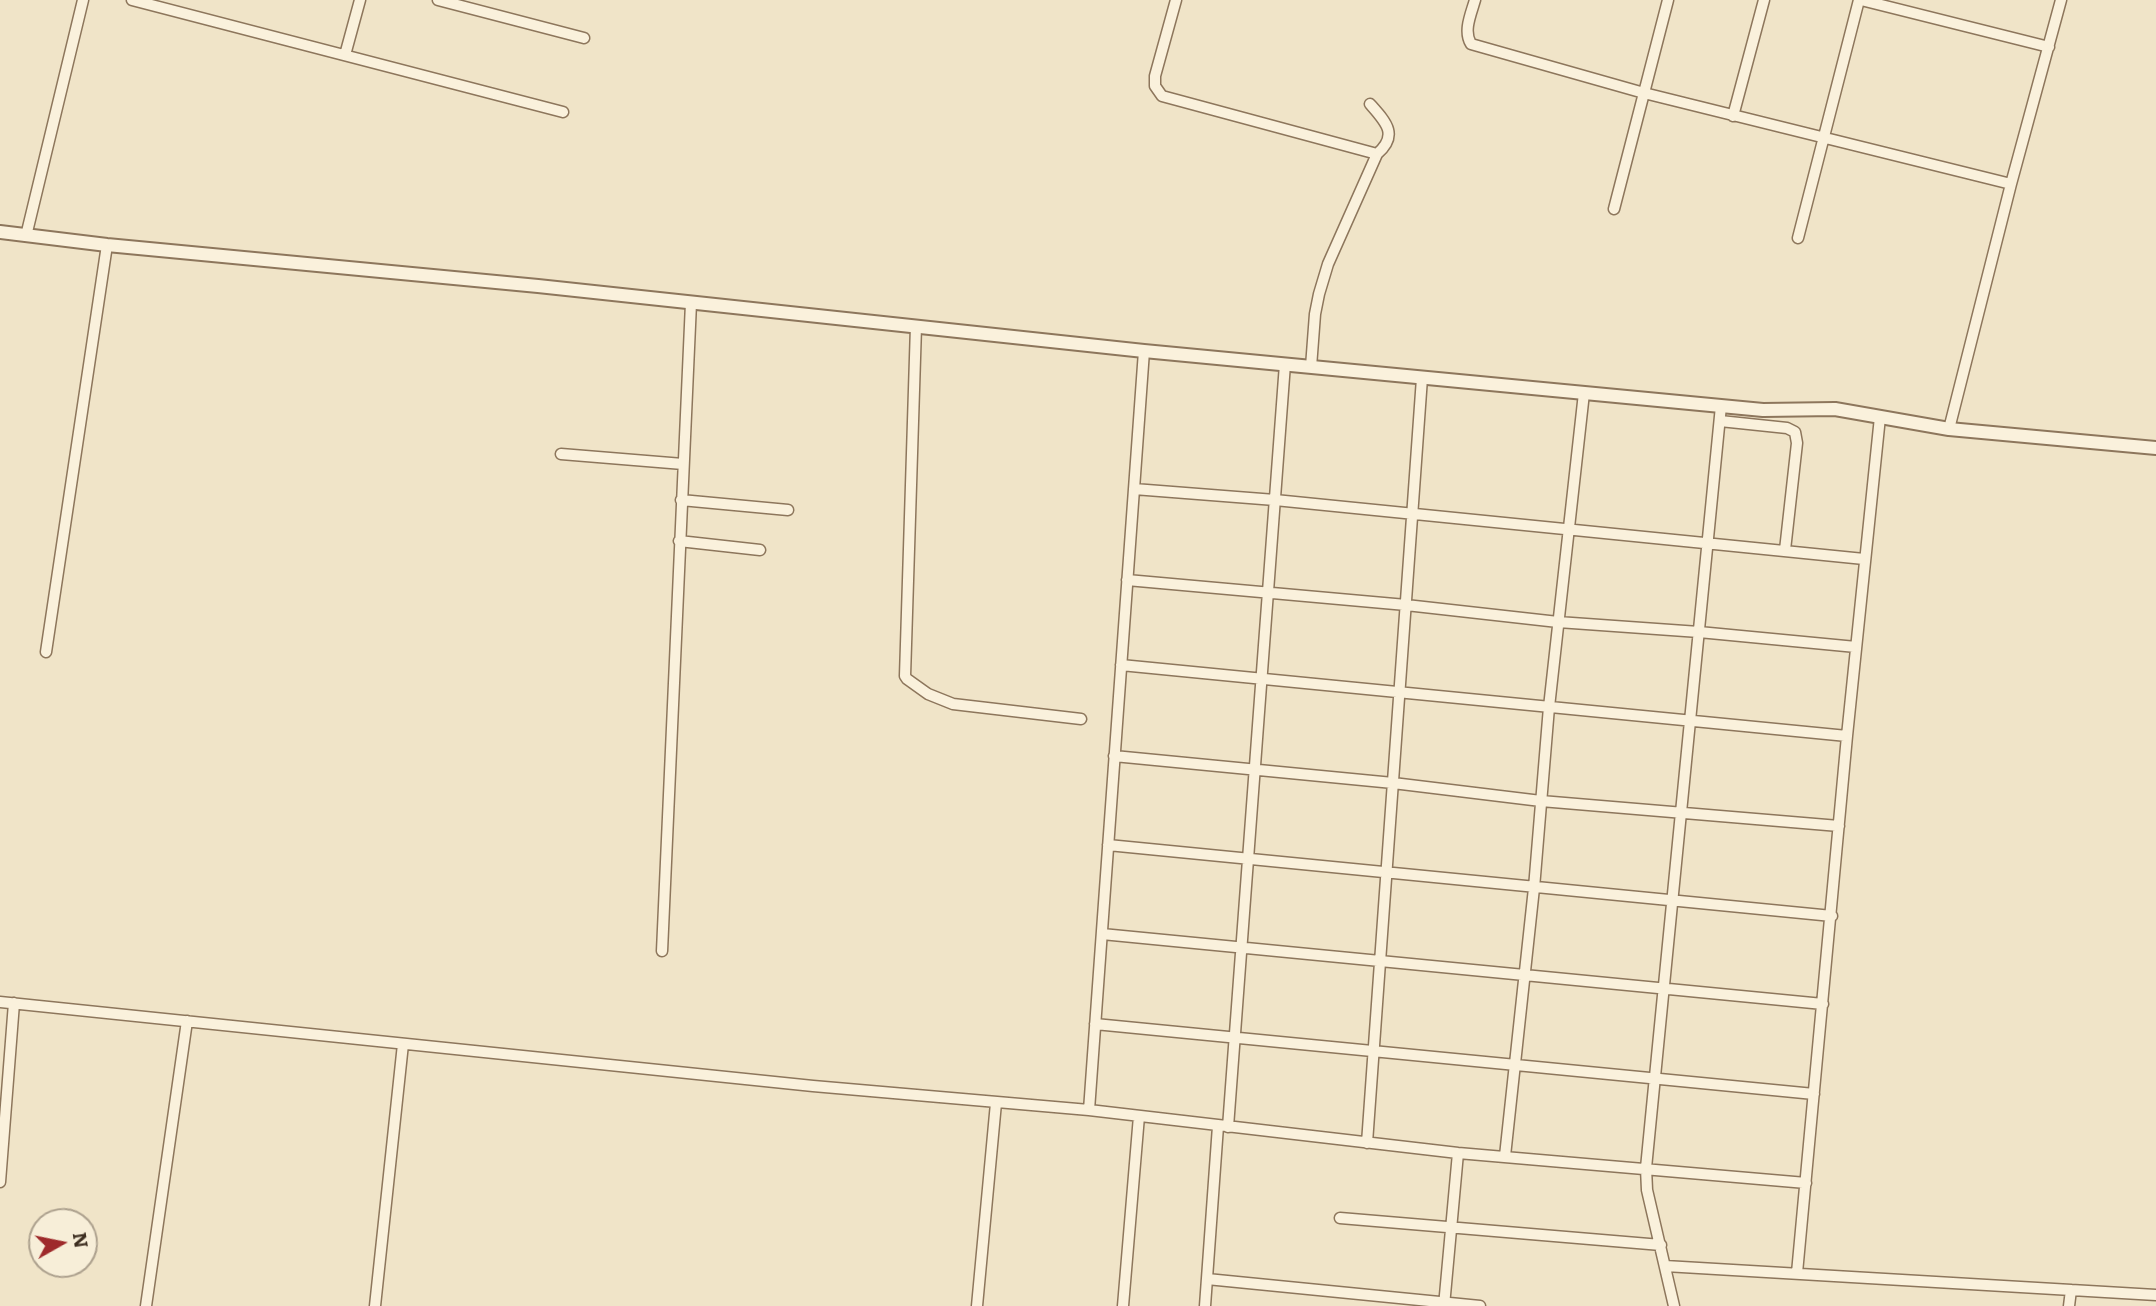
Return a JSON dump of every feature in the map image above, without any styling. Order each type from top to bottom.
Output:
[{"type":"street","points":[[26,236],[83,0]]},
{"type":"street","points":[[132,0],[563,112]]},
{"type":"street","points":[[345,55],[360,0]]},
{"type":"street","points":[[438,0],[584,38]]},
{"type":"street","points":[[1176,0],[1155,76],[1155,86],[1162,96],[1377,155]]},
{"type":"street","points":[[1475,0],[1468,29],[1471,44],[1644,93],[2011,184]]},
{"type":"street","points":[[1614,209],[1668,0]]},
{"type":"street","points":[[1733,116],[1765,0]]},
{"type":"street","points":[[1798,239],[1860,0],[2049,47]]},
{"type":"street","points":[[1949,429],[2061,0]]},
{"type":"street","points":[[1311,367],[1315,314],[1328,264],[1377,155],[1387,146],[1389,134],[1384,120],[1370,104]]},
{"type":"street","points":[[0,232],[1285,365],[1763,410],[1835,409],[1949,429],[2156,448]]},
{"type":"street","points":[[46,652],[107,245]]},
{"type":"street","points":[[662,951],[691,303]]},
{"type":"street","points":[[916,326],[905,676],[928,694],[953,704],[1081,719]]},
{"type":"street","points":[[1089,1110],[1144,351]]},
{"type":"street","points":[[1205,1306],[1234,1038],[1285,365]]},
{"type":"street","points":[[1367,1143],[1422,378]]},
{"type":"street","points":[[1506,1156],[1534,888],[1549,707],[1584,393]]},
{"type":"street","points":[[1674,1306],[1647,1190],[1646,1168],[1721,406]]},
{"type":"street","points":[[1797,1273],[1864,559],[1880,417]]},
{"type":"street","points":[[1720,421],[1787,428],[1795,432],[1797,443],[1785,550]]},
{"type":"street","points":[[561,454],[683,464]]},
{"type":"street","points":[[1134,489],[1275,500],[1864,559]]},
{"type":"street","points":[[681,500],[788,510]]},
{"type":"street","points":[[679,541],[760,550]]},
{"type":"street","points":[[1127,580],[1856,648]]},
{"type":"street","points":[[1121,665],[1847,736]]},
{"type":"street","points":[[1114,756],[1393,783],[1541,801],[1839,826]]},
{"type":"street","points":[[1108,845],[1832,916]]},
{"type":"street","points":[[1102,934],[1823,1004]]},
{"type":"street","points":[[0,1002],[813,1086],[1089,1110],[1458,1153],[1806,1183]]},
{"type":"street","points":[[0,1182],[14,1003]]},
{"type":"street","points":[[146,1306],[187,1021]]},
{"type":"street","points":[[1095,1024],[1814,1094]]},
{"type":"street","points":[[375,1306],[403,1044]]},
{"type":"street","points":[[977,1306],[996,1103]]},
{"type":"street","points":[[1123,1306],[1139,1116]]},
{"type":"street","points":[[1444,1304],[1458,1153]]},
{"type":"street","points":[[1340,1217],[1661,1245]]},
{"type":"street","points":[[1665,1266],[2156,1295]]},
{"type":"street","points":[[1207,1279],[1480,1306]]},
{"type":"street","points":[[2069,1306],[2071,1290]]}]
